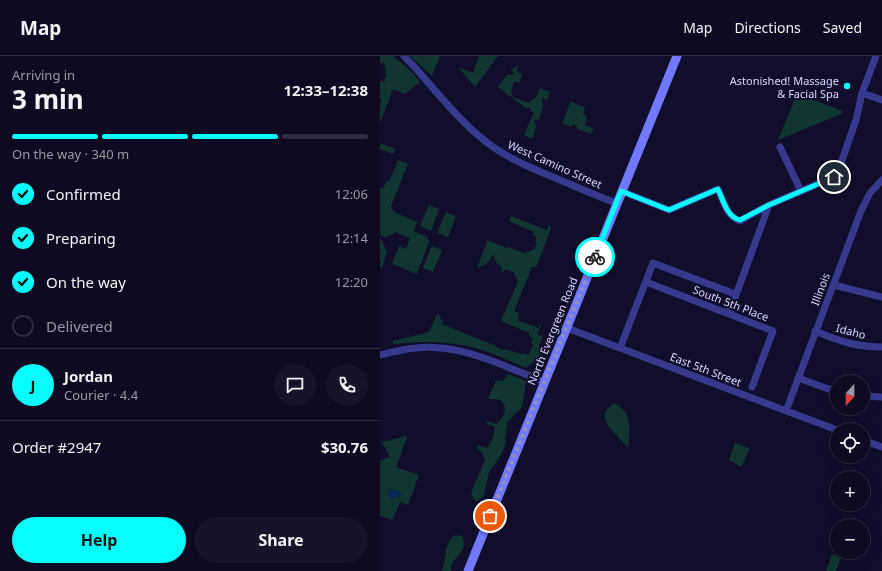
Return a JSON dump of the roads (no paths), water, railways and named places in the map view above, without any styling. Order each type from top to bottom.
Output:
[{"type":"street","name":"West Camino Street","points":[[404,56],[429,82],[455,113],[480,137],[492,146],[532,169],[616,203]]},
{"type":"street","name":"North Evergreen Road","points":[[468,571],[676,56]]},
{"type":"street","points":[[621,191],[669,210],[718,189],[729,212],[734,219],[740,220],[769,205],[834,177],[840,166],[856,120],[862,93],[876,56]]},
{"type":"street","points":[[862,93],[882,100]]},
{"type":"street","points":[[780,147],[801,191]]},
{"type":"street","name":"Illinois","points":[[786,411],[861,211],[870,193],[882,180]]},
{"type":"street","points":[[729,314],[735,294],[769,205]]},
{"type":"street","points":[[620,348],[653,263],[735,294]]},
{"type":"street","name":"South 5th Place","points":[[646,282],[773,331],[752,387]]},
{"type":"street","points":[[834,285],[881,295]]},
{"type":"street","name":"East 5th Street","points":[[567,328],[830,427]]},
{"type":"street","name":"Idaho","points":[[816,331],[850,344],[868,347],[882,347]]},
{"type":"street","points":[[380,354],[417,348],[442,348],[467,353],[492,361],[545,382]]},
{"type":"street","points":[[798,378],[830,389]]},
{"type":"street","points":[[870,396],[882,397]]},
{"type":"street","points":[[870,443],[882,447]]},
{"type":"water","points":[[392,489],[402,493],[400,498],[395,496],[392,500],[390,499],[388,496],[389,490]]},
{"type":"place","name":"Astonished! Massage & Facial Spa","points":[[847,86]]}]
